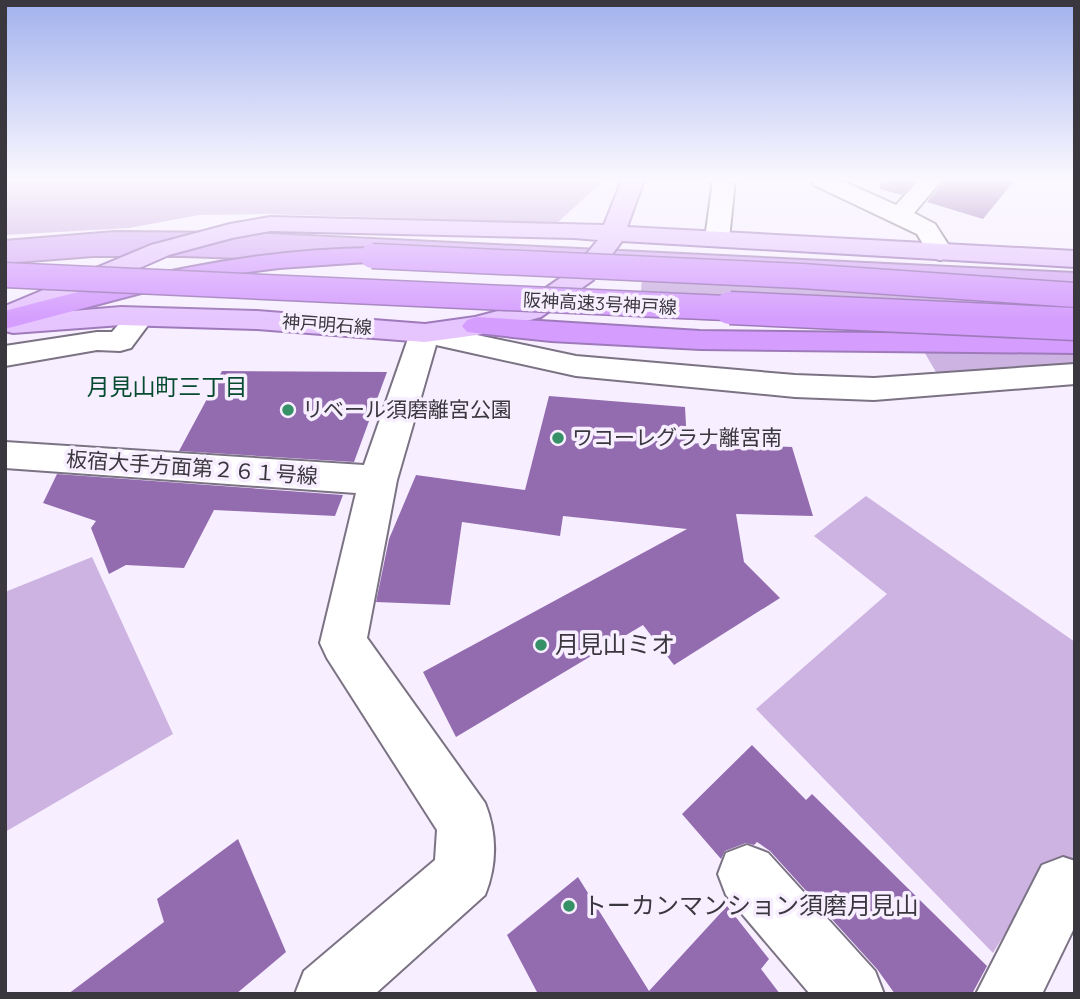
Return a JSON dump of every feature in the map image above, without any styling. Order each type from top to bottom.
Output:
[{"type":"highway","points":[[5,254],[135,272]]},
{"type":"highway","points":[[5,320],[145,282],[308,256],[372,256],[801,276],[1075,295]]},
{"type":"highway","points":[[5,275],[135,272]]},
{"type":"highway","name":"阪神高速3号神戸線","points":[[135,272],[1075,303]]},
{"type":"highway","name":"阪神高速3号神戸線","points":[[135,272],[1075,324]]},
{"type":"highway","points":[[477,326],[565,336],[1075,344]]},
{"type":"main road","points":[[5,320],[169,248],[257,227]]},
{"type":"main road","points":[[326,227],[611,240],[717,239],[1075,259]]},
{"type":"main road","name":"神戸明石線","points":[[5,320],[140,317],[257,320],[425,333],[477,326],[531,311],[584,274],[611,240],[616,227]]},
{"type":"street","points":[[717,239],[718,227]]},
{"type":"street","points":[[922,227],[926,229],[940,252]]},
{"type":"street","points":[[5,356],[97,341],[120,342],[140,317]]},
{"type":"street","points":[[333,991],[464,874],[465,823],[343,643],[378,480],[425,333],[502,352],[576,366],[795,386],[874,388],[1074,375]]},
{"type":"street","name":"板宿大手方面第２６１号線","points":[[9,459],[378,480]]},
{"type":"street","points":[[747,874],[852,994]]},
{"type":"street","points":[[1008,994],[1063,886],[1075,893]]},
{"type":"shaded area","points":[[5,227],[136,227],[129,228],[5,235]]},
{"type":"shaded area","points":[[114,231],[247,232],[1075,272],[1075,297],[531,269],[183,257],[93,257],[5,264],[5,240]]},
{"type":"shaded area","points":[[642,277],[1075,298],[1075,368],[936,372],[910,328],[639,318]]},
{"type":"shaded area","points":[[866,496],[1075,642],[1075,876],[1048,862],[993,953],[756,709],[887,594],[814,536]]},
{"type":"shaded area","points":[[92,557],[173,734],[5,832],[5,592]]},
{"type":"building","name":"リベール須磨離宮公園","points":[[222,371],[387,372],[354,462],[179,451]]},
{"type":"building","points":[[549,396],[685,407],[687,443],[792,447],[813,516],[736,514],[744,562],[780,598],[674,665],[643,625],[456,737],[423,672],[687,529],[563,516],[560,536],[462,522],[450,605],[376,602],[389,539],[416,475],[525,490]]},
{"type":"building","points":[[57,474],[343,495],[335,516],[214,510],[184,568],[126,565],[109,574],[91,528],[96,521],[43,503]]},
{"type":"building","points":[[752,745],[806,800],[812,794],[987,966],[972,994],[895,994],[877,969],[770,851],[757,842],[754,845],[746,843],[725,851],[721,859],[682,814]]},
{"type":"building","points":[[238,839],[286,952],[236,994],[68,994],[164,922],[157,899]]},
{"type":"building","name":"トーカンマンション須磨月見山","points":[[578,877],[649,991],[727,906],[769,959],[761,969],[780,994],[538,994],[507,935]]},
{"type":"place","name":"リベール須磨離宮公園","points":[[288,410]]},
{"type":"place","name":"ワコーレグラナ離宮南","points":[[558,438]]},
{"type":"place","name":"月見山ミオ","points":[[541,645]]},
{"type":"place","name":"トーカンマンション須磨月見山","points":[[569,906]]},
{"type":"district","name":"月見山町三丁目","points":[[167,387]]}]
